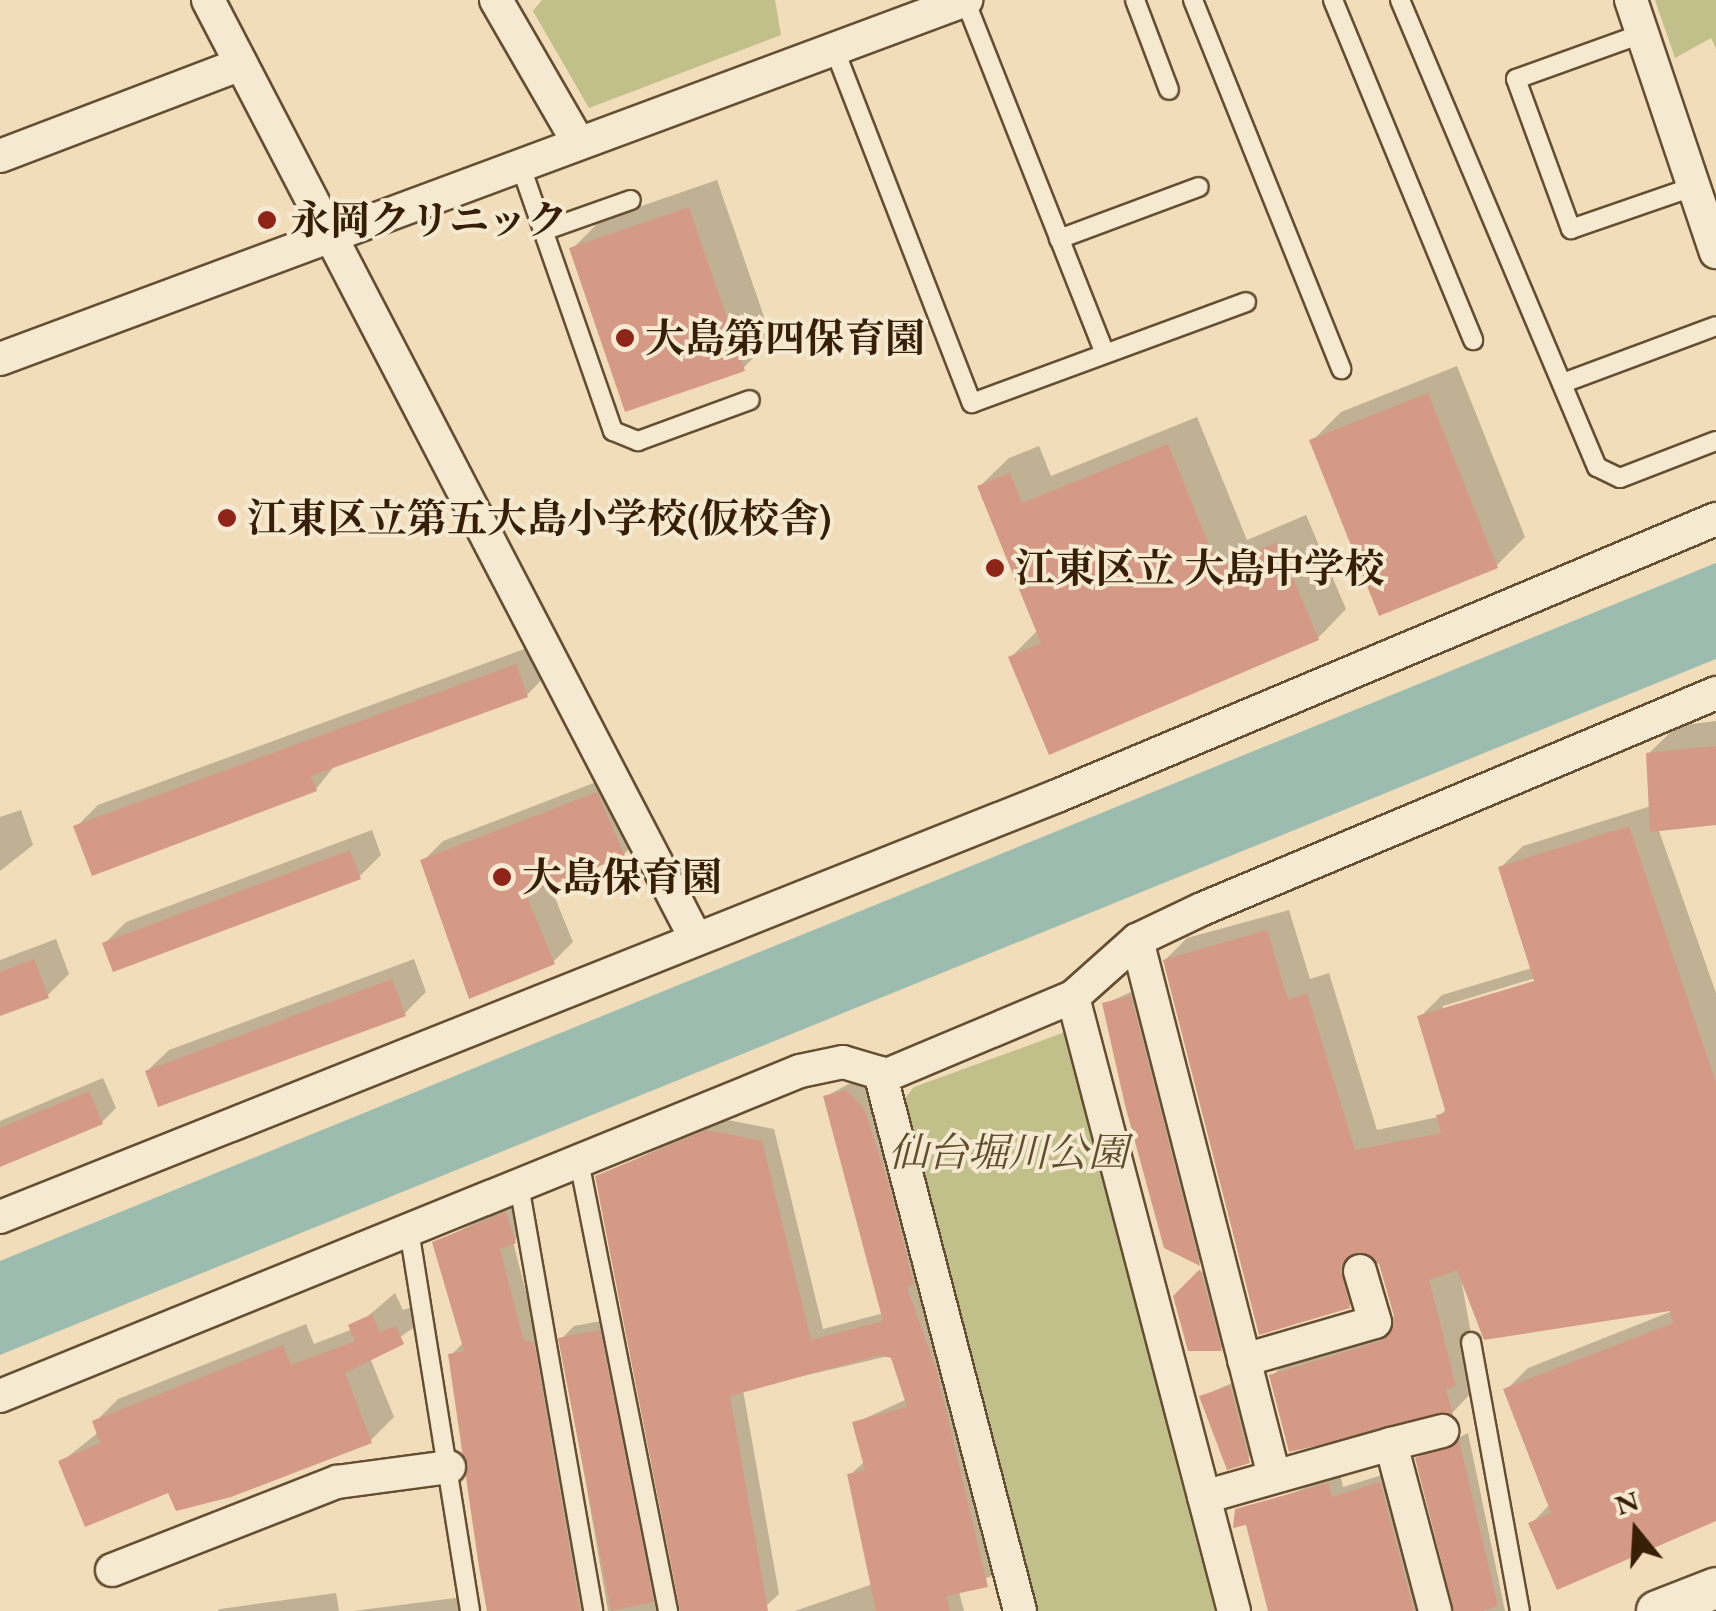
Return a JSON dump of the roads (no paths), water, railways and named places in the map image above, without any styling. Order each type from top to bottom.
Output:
[{"type":"street","points":[[208,0],[696,939]]},
{"type":"street","points":[[496,0],[578,142]]},
{"type":"street","points":[[0,358],[966,0]]},
{"type":"street","points":[[1632,0],[1716,252]]},
{"type":"street","points":[[0,156],[242,64]]},
{"type":"street","points":[[0,1217],[696,939],[1716,520]]},
{"type":"street","points":[[0,1396],[800,1072],[843,1062],[880,1073],[1073,997],[1137,940],[1716,694]]},
{"type":"street","points":[[1137,940],[1274,1476]]},
{"type":"street","points":[[1073,997],[1234,1611]]},
{"type":"street","points":[[880,1073],[1020,1611]]},
{"type":"street","points":[[1244,1360],[1375,1322],[1360,1271]]},
{"type":"street","points":[[1204,1497],[1442,1432]]},
{"type":"street","points":[[1391,1444],[1435,1611]]},
{"type":"street","points":[[112,1570],[337,1482],[449,1468]]},
{"type":"street","points":[[1657,1611],[1716,1588]]},
{"type":"lane","points":[[966,0],[1105,353]]},
{"type":"lane","points":[[1134,0],[1170,90]]},
{"type":"lane","points":[[1193,0],[1341,369]]},
{"type":"lane","points":[[1333,0],[1474,340]]},
{"type":"lane","points":[[1400,0],[1597,466],[1620,478],[1716,440]]},
{"type":"lane","points":[[1644,33],[1516,79],[1571,230],[1694,186]]},
{"type":"lane","points":[[834,48],[972,403],[1246,302]]},
{"type":"lane","points":[[520,164],[612,432],[638,441],[750,400]]},
{"type":"lane","points":[[1059,238],[1199,187]]},
{"type":"lane","points":[[543,232],[631,200]]},
{"type":"lane","points":[[1562,382],[1716,326]]},
{"type":"lane","points":[[579,1161],[668,1611]]},
{"type":"lane","points":[[519,1185],[594,1611]]},
{"type":"lane","points":[[409,1230],[470,1611]]},
{"type":"lane","points":[[1471,1342],[1520,1611]]},
{"type":"place","name":"永岡クリニック","points":[[267,220]]},
{"type":"place","name":"大島第四保育園","points":[[625,338]]},
{"type":"place","name":"江東区立第五大島小学校(仮校舎)","points":[[227,518]]},
{"type":"place","name":"江東区立 大島中学校","points":[[995,568]]},
{"type":"place","name":"大島保育園","points":[[502,877]]},
{"type":"park label","name":"仙台堀川公園","points":[[1008,1152]]}]
